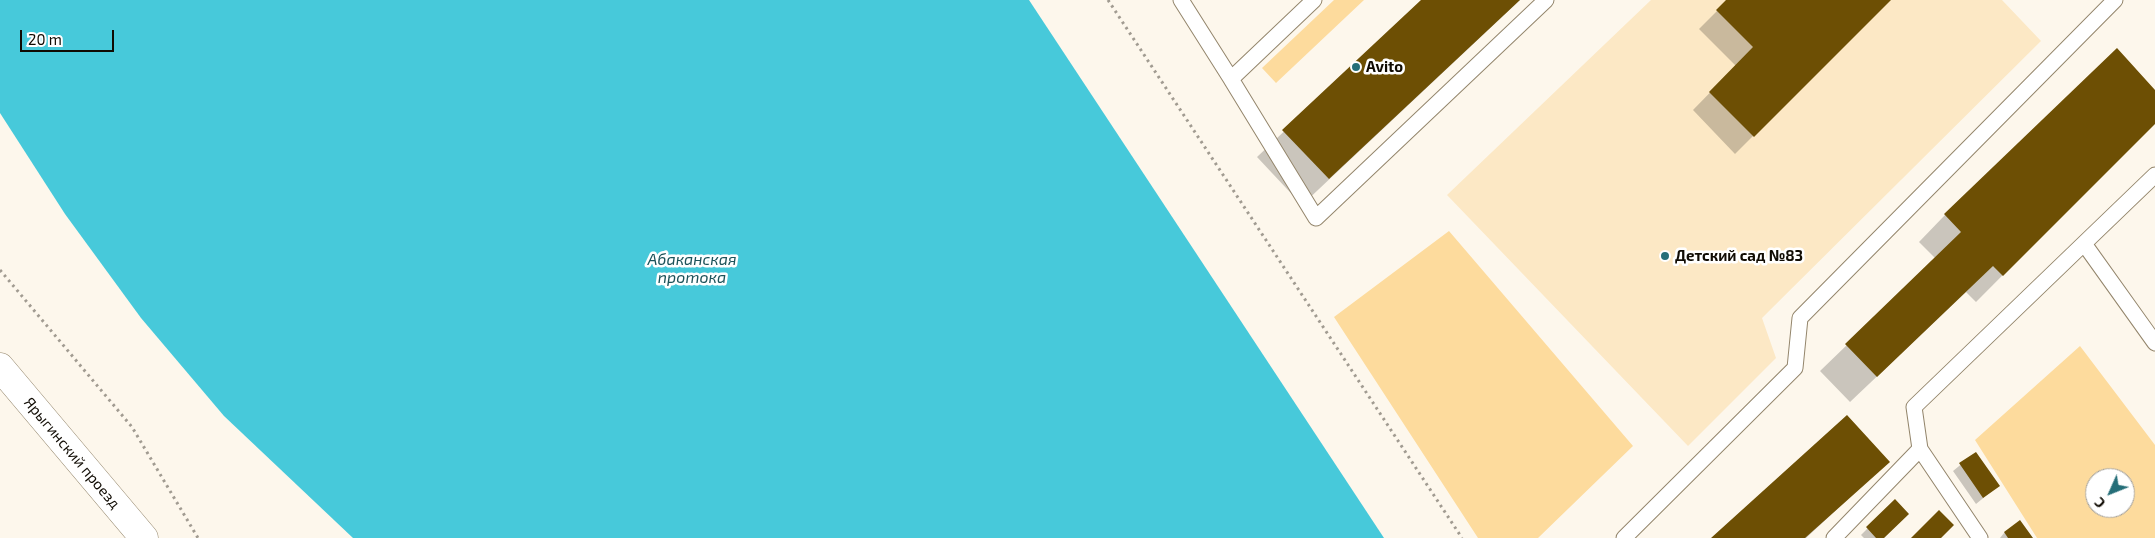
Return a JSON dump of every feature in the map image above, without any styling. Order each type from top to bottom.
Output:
[{"type":"main road","name":"Ярыгинский проезд","points":[[0,367],[144,538]]},
{"type":"lane","points":[[1181,0],[1316,218],[1546,0]]},
{"type":"lane","points":[[1231,79],[1314,0]]},
{"type":"lane","points":[[1624,538],[1795,368],[1800,318],[2115,0]]},
{"type":"lane","points":[[1980,538],[1920,449],[1914,407],[2085,245],[2155,175]]},
{"type":"lane","points":[[2085,245],[2155,343]]},
{"type":"lane","points":[[1834,538],[1920,449]]},
{"type":"path","points":[[1108,0],[1462,538]]},
{"type":"path","points":[[0,270],[132,427],[198,538]]},
{"type":"shaded area","points":[[1334,0],[1364,0],[1276,83],[1262,68]]},
{"type":"shaded area","name":"Детский сад №83","points":[[1651,0],[2002,0],[2041,41],[1762,318],[1776,358],[1688,446],[1447,195]]},
{"type":"shaded area","points":[[1449,231],[1633,446],[1538,538],[1478,538],[1334,317]]},
{"type":"shaded area","points":[[2080,346],[2155,445],[2155,538],[2037,538],[1975,440]]},
{"type":"water","name":"Абаканская протока","points":[[0,0],[1029,0],[1384,538],[353,538],[224,416],[141,318],[65,214],[0,113]]},
{"type":"building","points":[[1421,0],[1520,0],[1329,179],[1282,130]]},
{"type":"building","points":[[1726,0],[1891,0],[1754,137],[1709,92],[1753,47],[1716,10]]},
{"type":"building","points":[[2117,48],[2155,90],[2155,124],[2003,276],[1993,266],[1877,377],[1845,344],[1961,232],[1944,214]]},
{"type":"building","points":[[1847,415],[1890,462],[1805,538],[1711,538]]},
{"type":"building","points":[[1976,452],[2000,486],[1983,498],[1959,463]]},
{"type":"building","points":[[1895,499],[1909,514],[1884,538],[1876,538],[1866,527]]},
{"type":"building","points":[[1939,510],[1954,525],[1941,538],[1911,538]]},
{"type":"building","points":[[2020,520],[2033,538],[2008,538],[2004,532]]},
{"type":"place","name":"Avito","points":[[1356,67]]},
{"type":"place","name":"Детский сад №83","points":[[1665,256]]}]
